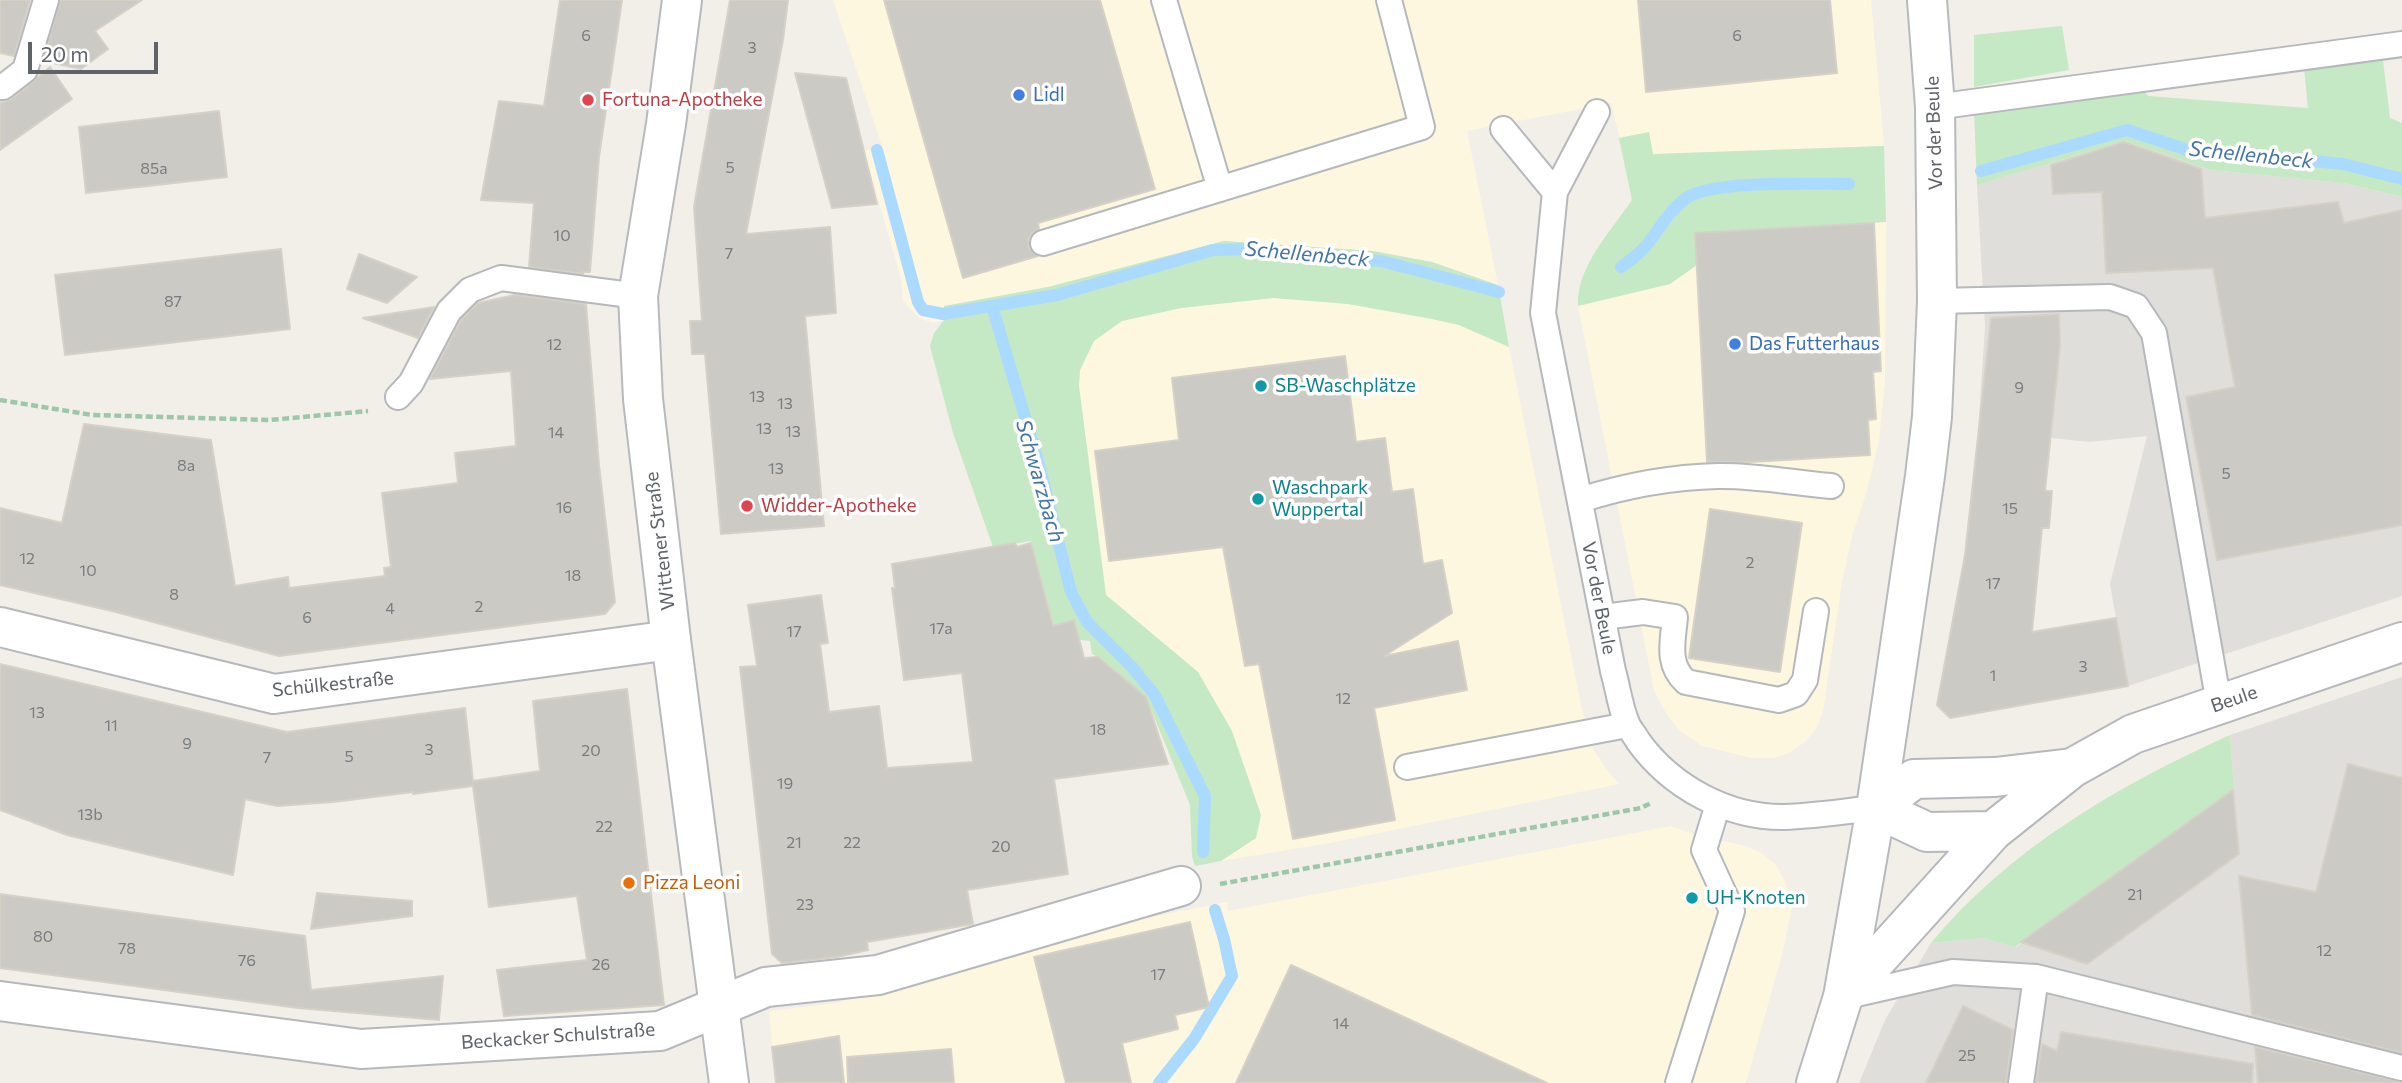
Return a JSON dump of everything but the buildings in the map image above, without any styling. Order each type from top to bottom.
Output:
[{"type":"street","name":"Wittener Straße","points":[[682,0],[666,124],[638,296],[643,399],[671,640],[729,1083]]},
{"type":"street","name":"Vor der Beule","points":[[1816,1083],[1843,997],[1876,808],[1925,476],[1937,301],[1935,107],[1927,0]]},
{"type":"street","name":"Schülkestraße","points":[[0,627],[274,694],[671,640]]},
{"type":"street","name":"Beule","points":[[1843,997],[1993,831],[2072,768],[2133,734],[2402,642]]},
{"type":"street","name":"Beule","points":[[1876,808],[1914,779],[1995,777],[2072,768]]},
{"type":"street","points":[[1876,808],[1927,832],[1993,831]]},
{"type":"street","name":"Beckacker Schulstraße","points":[[0,1000],[361,1049],[660,1031],[766,987],[878,975],[1181,886]]},
{"type":"lane","points":[[0,87],[25,70],[46,0]]},
{"type":"lane","points":[[1164,0],[1220,189]]},
{"type":"lane","points":[[1043,243],[1422,127],[1389,0]]},
{"type":"lane","points":[[1935,107],[2402,44]]},
{"type":"lane","points":[[1503,128],[1555,192],[1597,112]]},
{"type":"lane","name":"Vor der Beule","points":[[1555,192],[1542,313],[1627,725],[1647,754],[1667,775],[1686,788],[1718,803],[1763,816],[1786,817],[1876,808]]},
{"type":"lane","points":[[398,397],[411,383],[449,312],[470,290],[501,278],[638,296]]},
{"type":"lane","points":[[1937,301],[2110,297],[2136,306],[2154,333],[2219,704]]},
{"type":"lane","points":[[1580,500],[1613,489],[1719,476],[1830,486]]},
{"type":"lane","points":[[1603,617],[1643,612],[1675,617],[1673,664],[1678,675],[1686,682],[1779,700],[1796,694],[1805,680],[1816,611]]},
{"type":"lane","points":[[1407,767],[1627,725]]},
{"type":"lane","points":[[1678,1083],[1732,911],[1704,850],[1718,803]]},
{"type":"lane","points":[[1843,997],[1953,972],[2036,977],[2402,1068]]},
{"type":"lane","points":[[2021,1083],[2036,977]]},
{"type":"path","points":[[0,400],[106,416],[270,420],[369,411]]},
{"type":"path","points":[[1181,886],[1234,883],[1641,808],[1686,788]]},
{"type":"shaded area","points":[[833,0],[1871,0],[1884,146],[1653,154],[1620,139],[1611,103],[1467,131],[1498,285],[1432,262],[1373,251],[1224,241],[1048,287],[944,306],[944,320],[933,323],[919,318],[903,301],[901,279],[864,151],[882,146]]},
{"type":"shaded area","points":[[2125,141],[2211,170],[2344,183],[2402,197],[2402,596],[2128,686],[2110,584],[2147,436],[2089,442],[1978,430],[1985,327],[1977,185]]},
{"type":"shaded area","points":[[1886,222],[1885,382],[1879,440],[1842,582],[1823,711],[1817,727],[1806,741],[1791,752],[1774,758],[1752,758],[1702,746],[1679,730],[1654,690],[1578,306],[1670,284],[1695,233]]},
{"type":"shaded area","points":[[1273,298],[1348,304],[1432,319],[1459,325],[1509,347],[1582,710],[1593,749],[1619,784],[1335,842],[1221,861],[1256,838],[1198,672],[1106,595],[1079,386],[1080,370],[1094,341],[1122,321],[1181,308]]},
{"type":"shaded area","points":[[2402,677],[2402,1083],[1859,1083],[1885,1020],[1931,943],[1983,938],[2016,947],[2234,790],[2230,735]]},
{"type":"shaded area","points":[[1671,826],[1760,852],[1776,865],[1786,884],[1792,907],[1783,951],[1746,1083],[776,1083],[769,1011],[837,1003],[1096,928],[1227,902],[1228,911]]},
{"type":"green space","points":[[2062,26],[2069,70],[1974,87],[1974,35]]},
{"type":"green space","points":[[2383,61],[2390,118],[2402,123],[2402,197],[2344,183],[2211,170],[2125,141],[1977,185],[1974,112],[2137,82],[2148,96],[2308,108],[2304,68]]},
{"type":"green space","points":[[1649,132],[1653,154],[1884,146],[1886,222],[1696,233],[1697,265],[1670,284],[1578,306],[1579,292],[1589,263],[1632,200],[1619,138]]},
{"type":"green space","points":[[1224,241],[1373,251],[1432,262],[1498,285],[1509,347],[1459,325],[1432,319],[1348,304],[1273,298],[1181,308],[1122,321],[1094,341],[1080,370],[1079,386],[1106,595],[1198,672],[1232,731],[1261,815],[1256,838],[1221,861],[1195,866],[1192,856],[1190,805],[1146,697],[1101,658],[1092,654],[1090,641],[1080,640],[1074,621],[1054,626],[1031,541],[993,547],[953,433],[930,346],[934,333],[944,320],[944,306],[1048,287]]},
{"type":"green space","points":[[2230,735],[2234,790],[2015,947],[1983,938],[1931,943],[1995,877],[2068,822],[2148,775]]},
{"type":"waterway","name":"Schellenbeck","points":[[1981,171],[2127,130],[2197,153],[2343,164],[2402,179]]},
{"type":"waterway","name":"Schellenbeck","points":[[877,150],[918,302],[923,310],[943,314],[1057,295],[1213,250],[1250,249],[1309,257],[1381,261],[1499,292]]},
{"type":"waterway","name":"Schellenbeck","points":[[1621,267],[1643,249],[1676,206],[1701,192],[1742,185],[1849,184]]},
{"type":"waterway","name":"Schwarzbach","points":[[992,306],[1038,461],[1071,592],[1087,622],[1132,667],[1154,694],[1205,796],[1203,852]]},
{"type":"waterway","name":"Schwarzbach","points":[[1159,1083],[1194,1039],[1232,976],[1215,910]]},
{"type":"place","name":"Lidl","points":[[1019,95]]},
{"type":"place","name":"Fortuna-Apotheke","points":[[588,100]]},
{"type":"place","name":"Das Futterhaus","points":[[1735,344]]},
{"type":"place","name":"SB-Waschplätze","points":[[1261,386]]},
{"type":"place","name":"Waschpark Wuppertal","points":[[1258,499]]},
{"type":"place","name":"Widder-Apotheke","points":[[747,506]]},
{"type":"place","name":"Pizza Leoni","points":[[629,883]]},
{"type":"place","name":"UH-Knoten","points":[[1692,898]]}]
